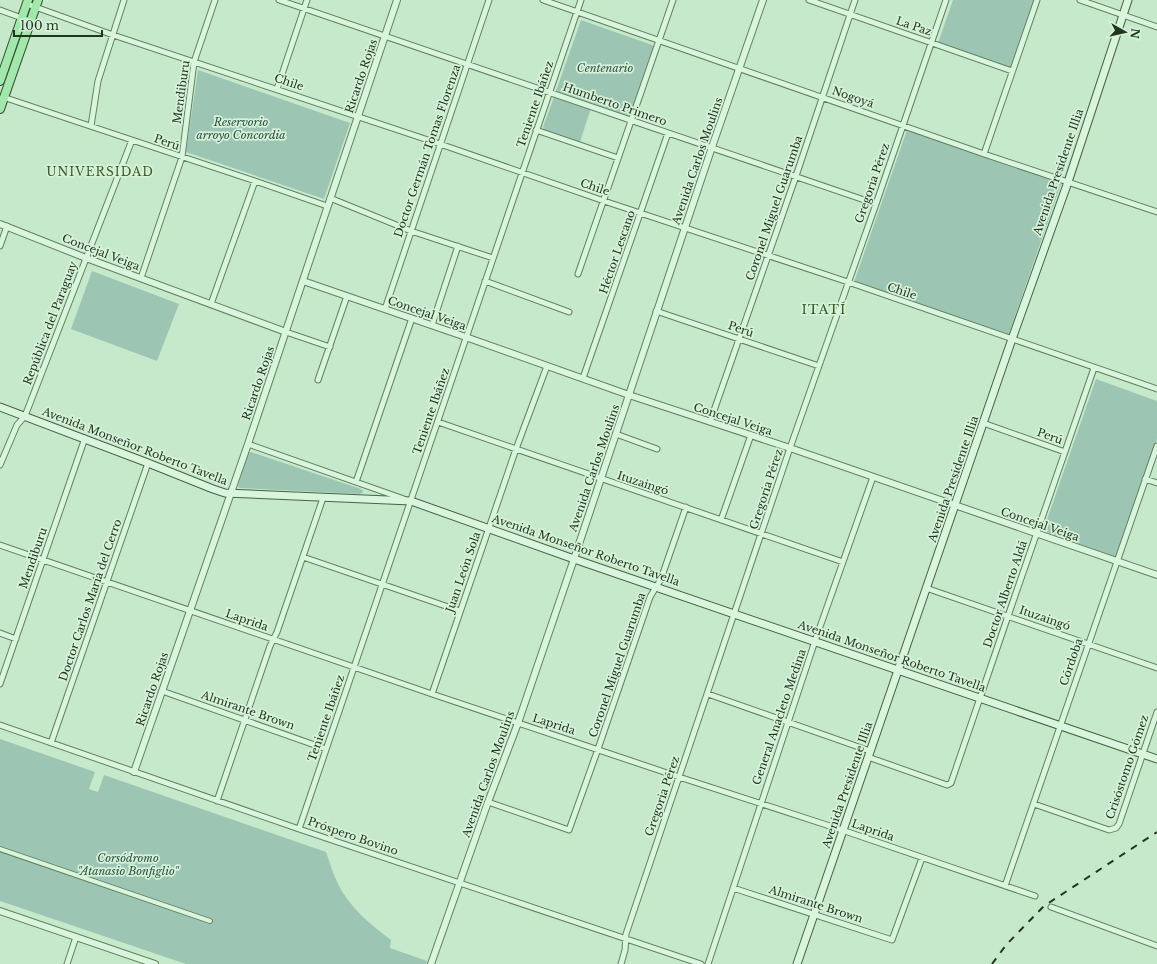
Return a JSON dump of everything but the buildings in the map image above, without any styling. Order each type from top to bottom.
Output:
[{"type":"main road","name":"Avenida Presidente Illia","points":[[796,964],[1012,339],[1068,182],[1128,0]]},
{"type":"main road","points":[[0,81],[22,18],[32,3]]},
{"type":"main road","points":[[0,109],[2,97],[30,21],[32,3]]},
{"type":"main road","name":"Avenida Monseñor Roberto Tavella","points":[[0,407],[85,438],[225,493],[410,501],[574,559],[980,697],[1157,759]]},
{"type":"street","points":[[91,126],[98,81],[124,0]]},
{"type":"street","name":"Mendiburu","points":[[141,278],[182,157],[194,62],[215,0]]},
{"type":"street","name":"Humberto Primero","points":[[279,0],[876,204]]},
{"type":"street","points":[[276,89],[307,0]]},
{"type":"street","name":"Ricardo Rojas","points":[[134,772],[248,444],[397,0]]},
{"type":"street","name":"Doctor Germán Tomas Florenza","points":[[385,309],[489,0]]},
{"type":"street","name":"Nogoyá","points":[[543,0],[984,154],[1157,212]]},
{"type":"street","name":"Teniente Ibáñez","points":[[299,829],[581,0]]},
{"type":"street","points":[[578,274],[673,0]]},
{"type":"street","name":"Avenida Carlos Moulins","points":[[431,964],[488,802],[518,723],[656,311],[763,0]]},
{"type":"street","name":"La Paz","points":[[809,0],[1012,71]]},
{"type":"street","name":"Coronel Miguel Guarumba","points":[[710,422],[796,176],[855,0]]},
{"type":"street","name":"Gregoria Pérez","points":[[621,964],[626,950],[626,934],[734,613],[946,0]]},
{"type":"street","points":[[984,154],[1037,0]]},
{"type":"street","points":[[1080,0],[1157,27]]},
{"type":"street","name":"Chile","points":[[32,3],[113,34],[194,62],[848,282],[1157,389]]},
{"type":"street","points":[[0,10],[30,21]]},
{"type":"street","name":"Perú","points":[[2,97],[328,206]]},
{"type":"street","points":[[536,130],[618,158]]},
{"type":"street","name":"Héctor Lescano","points":[[583,378],[668,133]]},
{"type":"street","name":"República del Paraguay","points":[[0,465],[17,425],[26,416],[132,140]]},
{"type":"street","points":[[211,304],[255,181]]},
{"type":"street","points":[[330,198],[410,231],[492,258]]},
{"type":"street","name":"Concejal Veiga","points":[[0,224],[86,258],[286,332]]},
{"type":"street","points":[[0,246],[7,226]]},
{"type":"street","points":[[432,325],[458,246]]},
{"type":"street","name":"Concejal Veiga","points":[[303,281],[629,395],[790,448],[1157,575]]},
{"type":"street","points":[[485,281],[569,312]]},
{"type":"street","points":[[318,380],[348,296]]},
{"type":"street","name":"Perú","points":[[656,311],[819,366]]},
{"type":"street","points":[[356,482],[412,318]]},
{"type":"street","points":[[286,332],[330,347]]},
{"type":"street","name":"Juan León Sola","points":[[432,694],[516,449],[547,366]]},
{"type":"street","name":"Doctor Alberto Aldá","points":[[869,754],[947,785],[951,783],[1094,368]]},
{"type":"street","name":"Ituzaingó","points":[[438,422],[843,562]]},
{"type":"street","name":"Perú","points":[[984,422],[1065,452]]},
{"type":"street","points":[[616,434],[657,449]]},
{"type":"street","points":[[721,520],[751,435]]},
{"type":"street","name":"Mendiburu","points":[[0,684],[85,438]]},
{"type":"street","points":[[248,444],[410,501]]},
{"type":"street","name":"Córdoba","points":[[1005,886],[1157,446]]},
{"type":"street","name":"Doctor Carlos María del Cerro","points":[[51,743],[148,463]]},
{"type":"street","name":"General Anacleto Medina","points":[[708,964],[815,641],[873,477]]},
{"type":"street","points":[[1145,479],[1157,483]]},
{"type":"street","points":[[217,800],[323,498]]},
{"type":"street","name":"Coronel Miguel Guarumba","points":[[488,802],[569,830],[650,597],[661,579],[686,507]]},
{"type":"street","name":"Laprida","points":[[0,546],[432,694],[842,830],[1035,896]]},
{"type":"street","points":[[303,557],[460,611]]},
{"type":"street","name":"Ituzaingó","points":[[926,588],[1157,668]]},
{"type":"street","points":[[0,634],[16,639]]},
{"type":"street","name":"Almirante Brown","points":[[162,691],[326,749]]},
{"type":"street","points":[[708,694],[788,721],[869,754]]},
{"type":"street","name":"Crisóstomo Gómez","points":[[1034,804],[1109,830],[1116,828],[1119,824],[1157,712]]},
{"type":"street","name":"Próspero Bovino","points":[[0,725],[299,829],[700,964]]},
{"type":"street","points":[[0,849],[210,921]]},
{"type":"street","name":"Almirante Brown","points":[[733,888],[892,940],[922,858]]},
{"type":"street","points":[[1051,907],[1157,946]]},
{"type":"street","points":[[0,911],[155,964]]},
{"type":"street","points":[[67,964],[76,937]]},
{"type":"green space","points":[[953,0],[1035,0],[1010,69],[938,43]]},
{"type":"green space","name":"Centenario","points":[[581,20],[655,46],[630,117],[556,91]]},
{"type":"green space","name":"Reservorio arroyo Concordia","points":[[198,70],[350,123],[324,199],[186,152]]},
{"type":"green space","name":"Centenario","points":[[554,97],[591,108],[580,142],[544,130],[543,127]]},
{"type":"green space","points":[[907,130],[1061,184],[1007,339],[853,285]]},
{"type":"green space","points":[[92,271],[179,304],[157,361],[71,329]]},
{"type":"green space","points":[[1096,379],[1157,401],[1157,439],[1116,557],[1043,531]]},
{"type":"green space","points":[[251,452],[361,489],[363,492],[360,494],[239,488],[238,486],[248,453]]},
{"type":"green space","name":"Corsódromo \"Atanasio Bonfiglio\"","points":[[0,739],[95,772],[89,789],[98,792],[104,775],[326,852],[343,893],[362,915],[391,940],[390,948],[427,961],[426,964],[186,964],[0,901]]},
{"type":"railway","points":[[992,964],[1006,945],[1044,906],[1157,832]]},
{"type":"district","name":"UNIVERSIDAD","points":[[100,172]]},
{"type":"district","name":"ITATÍ","points":[[824,309]]}]
